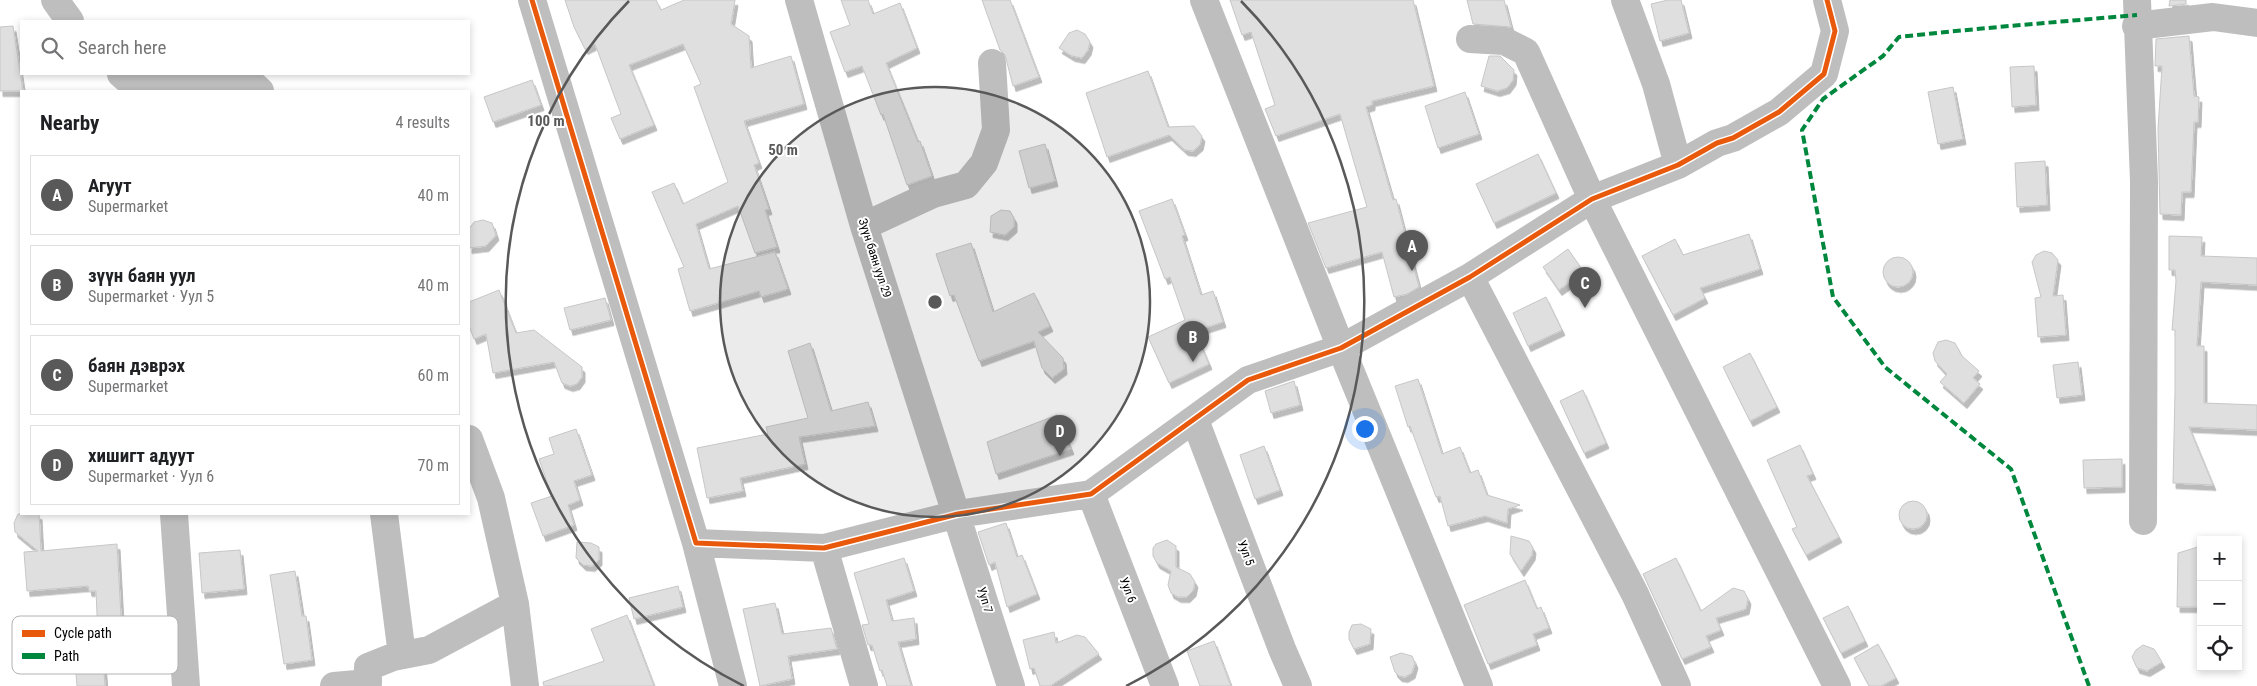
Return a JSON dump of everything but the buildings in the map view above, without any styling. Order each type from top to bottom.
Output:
[{"type":"street","points":[[55,0],[69,20]]},
{"type":"street","points":[[532,0],[696,542],[733,686]]},
{"type":"street","name":"Зүүн баян уул 29","points":[[799,0],[864,226],[958,514]]},
{"type":"street","points":[[1204,0],[1341,348],[1479,686]]},
{"type":"street","points":[[1625,0],[1656,84],[1678,165]]},
{"type":"street","points":[[696,542],[824,548],[958,514],[1091,494],[1248,380],[1341,348],[1470,277],[1592,199],[1678,165],[1717,143],[1733,138],[1779,112],[1824,74],[1835,31],[1827,0]]},
{"type":"street","points":[[2143,522],[2144,181],[2136,13],[2212,17],[2257,23]]},
{"type":"street","points":[[1470,39],[1504,40],[1526,52],[1592,199],[1837,686]]},
{"type":"street","points":[[864,226],[933,194],[966,184],[984,163],[996,130],[992,63]]},
{"type":"street","points":[[122,75],[128,81],[244,76],[258,90]]},
{"type":"street","points":[[1470,277],[1635,594],[1677,686]]},
{"type":"street","name":"Уул 5","points":[[1195,420],[1282,649],[1298,686]]},
{"type":"street","points":[[470,442],[491,498],[515,604],[525,686]]},
{"type":"street","name":"Уул 6","points":[[1091,494],[1165,686]]},
{"type":"street","name":"Ууп 7","points":[[958,514],[1011,686]]},
{"type":"street","points":[[174,515],[186,686]]},
{"type":"street","points":[[384,515],[402,655]]},
{"type":"street","points":[[824,548],[864,686]]},
{"type":"street","points":[[334,686],[369,684],[368,668],[402,655],[429,650],[515,604]]},
{"type":"marked path","points":[[2089,686],[2011,469],[1885,367],[1833,297],[1802,130],[1823,99],[1883,56],[1899,37],[2137,15]]},
{"type":"cycle path","points":[[532,0],[696,543],[824,548],[958,514],[1091,494],[1248,380],[1341,348],[1470,277],[1592,199],[1678,165],[1717,143],[1733,138],[1779,112],[1824,74],[1835,31],[1827,0]]},
{"type":"place","name":"Агуут","points":[[1412,271]]},
{"type":"place","name":"баян дэврэх","points":[[1585,308]]},
{"type":"place","name":"зүүн баян уул","points":[[1193,362]]},
{"type":"place","name":"хишигт адуут","points":[[1060,456]]}]
